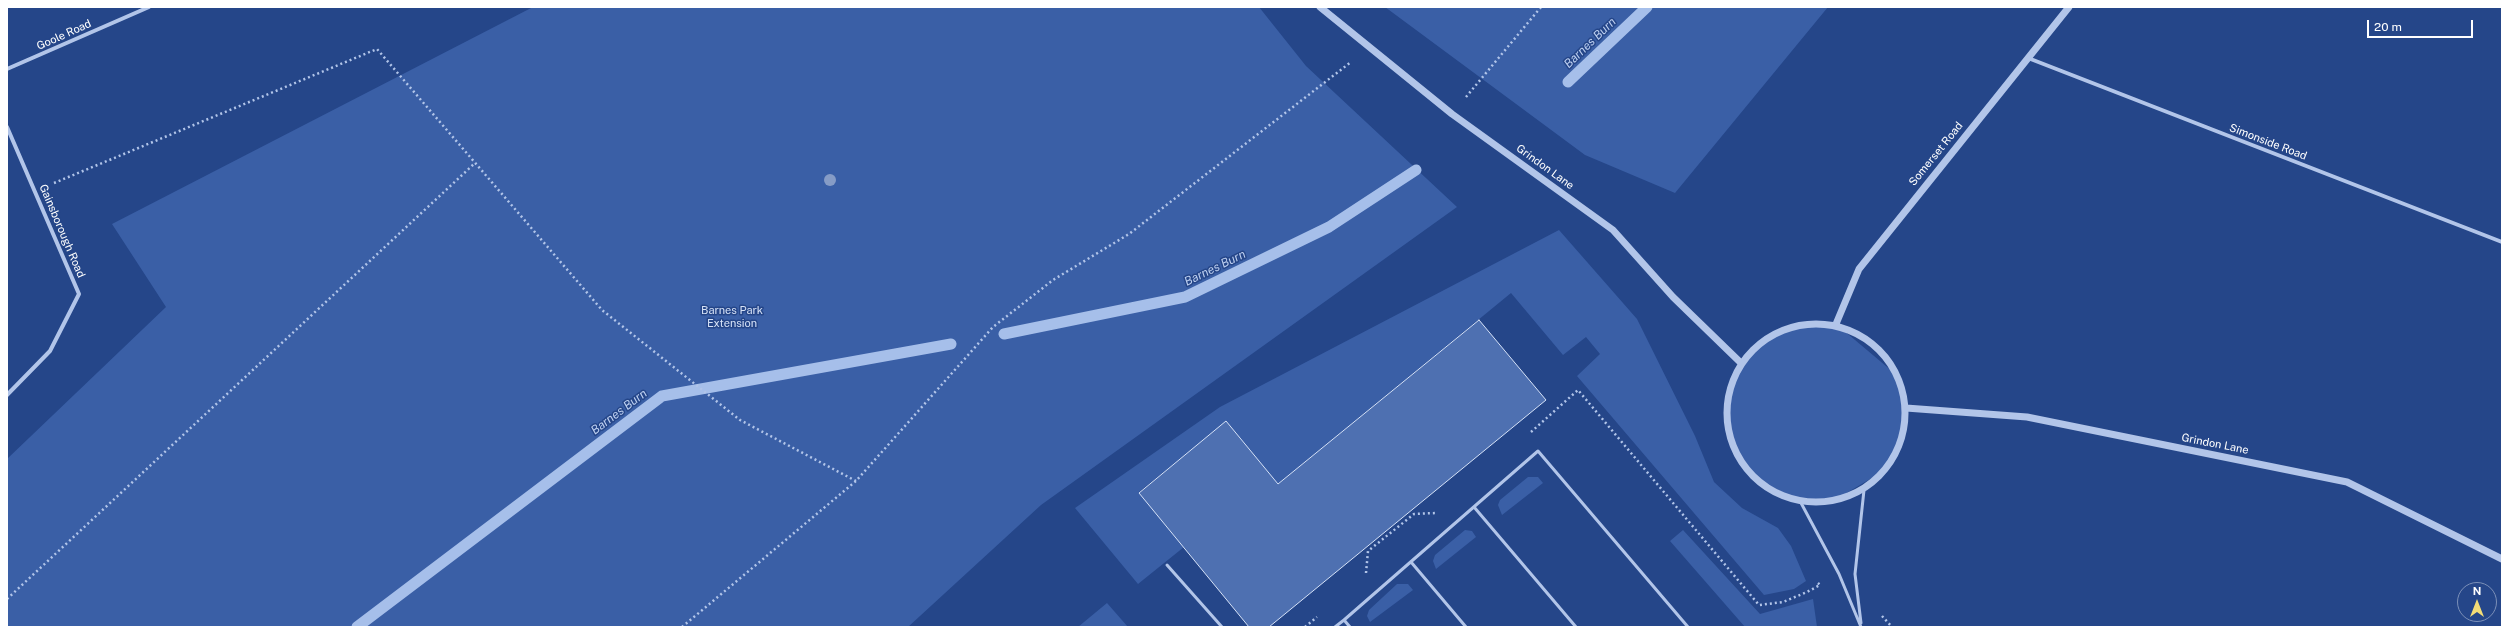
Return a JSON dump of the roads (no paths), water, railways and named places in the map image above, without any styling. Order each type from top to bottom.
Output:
[{"type":"street","name":"Goole Road","points":[[7,69],[149,7]]},
{"type":"street","name":"Grindon Lane","points":[[1320,7],[1452,114],[1614,230],[1673,297],[1741,363]]},
{"type":"street","name":"Somerset Road","points":[[1836,324],[1858,268],[2069,7]]},
{"type":"street","name":"Simonside Road","points":[[2027,58],[2502,242]]},
{"type":"street","name":"Gainsborough Road","points":[[7,127],[79,294],[50,351],[7,395]]},
{"type":"street","points":[[1836,324],[1874,344],[1899,377],[1906,408],[1901,444],[1887,469],[1864,490],[1833,501],[1800,501],[1763,486],[1738,458],[1726,421],[1729,389],[1741,363],[1766,337],[1790,326],[1836,324]]},
{"type":"street","name":"Grindon Lane","points":[[1906,408],[2027,417],[2347,482],[2502,559]]},
{"type":"lane","points":[[1335,627],[1538,451],[1688,627]]},
{"type":"lane","points":[[1861,627],[1856,574],[1864,490]]},
{"type":"lane","points":[[1800,501],[1838,574],[1861,627]]},
{"type":"lane","points":[[1474,507],[1576,627]]},
{"type":"lane","points":[[1411,562],[1466,627]]},
{"type":"lane","points":[[1168,565],[1222,627]]},
{"type":"lane","points":[[1344,620],[1350,627]]},
{"type":"waterway","name":"Barnes Burn","points":[[1568,82],[1647,7]]},
{"type":"waterway","name":"Barnes Burn","points":[[1004,334],[1185,297],[1329,227],[1416,170]]},
{"type":"waterway","name":"Barnes Burn","points":[[357,627],[662,396],[951,344]]},
{"type":"park label","name":"Barnes Park Extension","points":[[732,317]]}]
